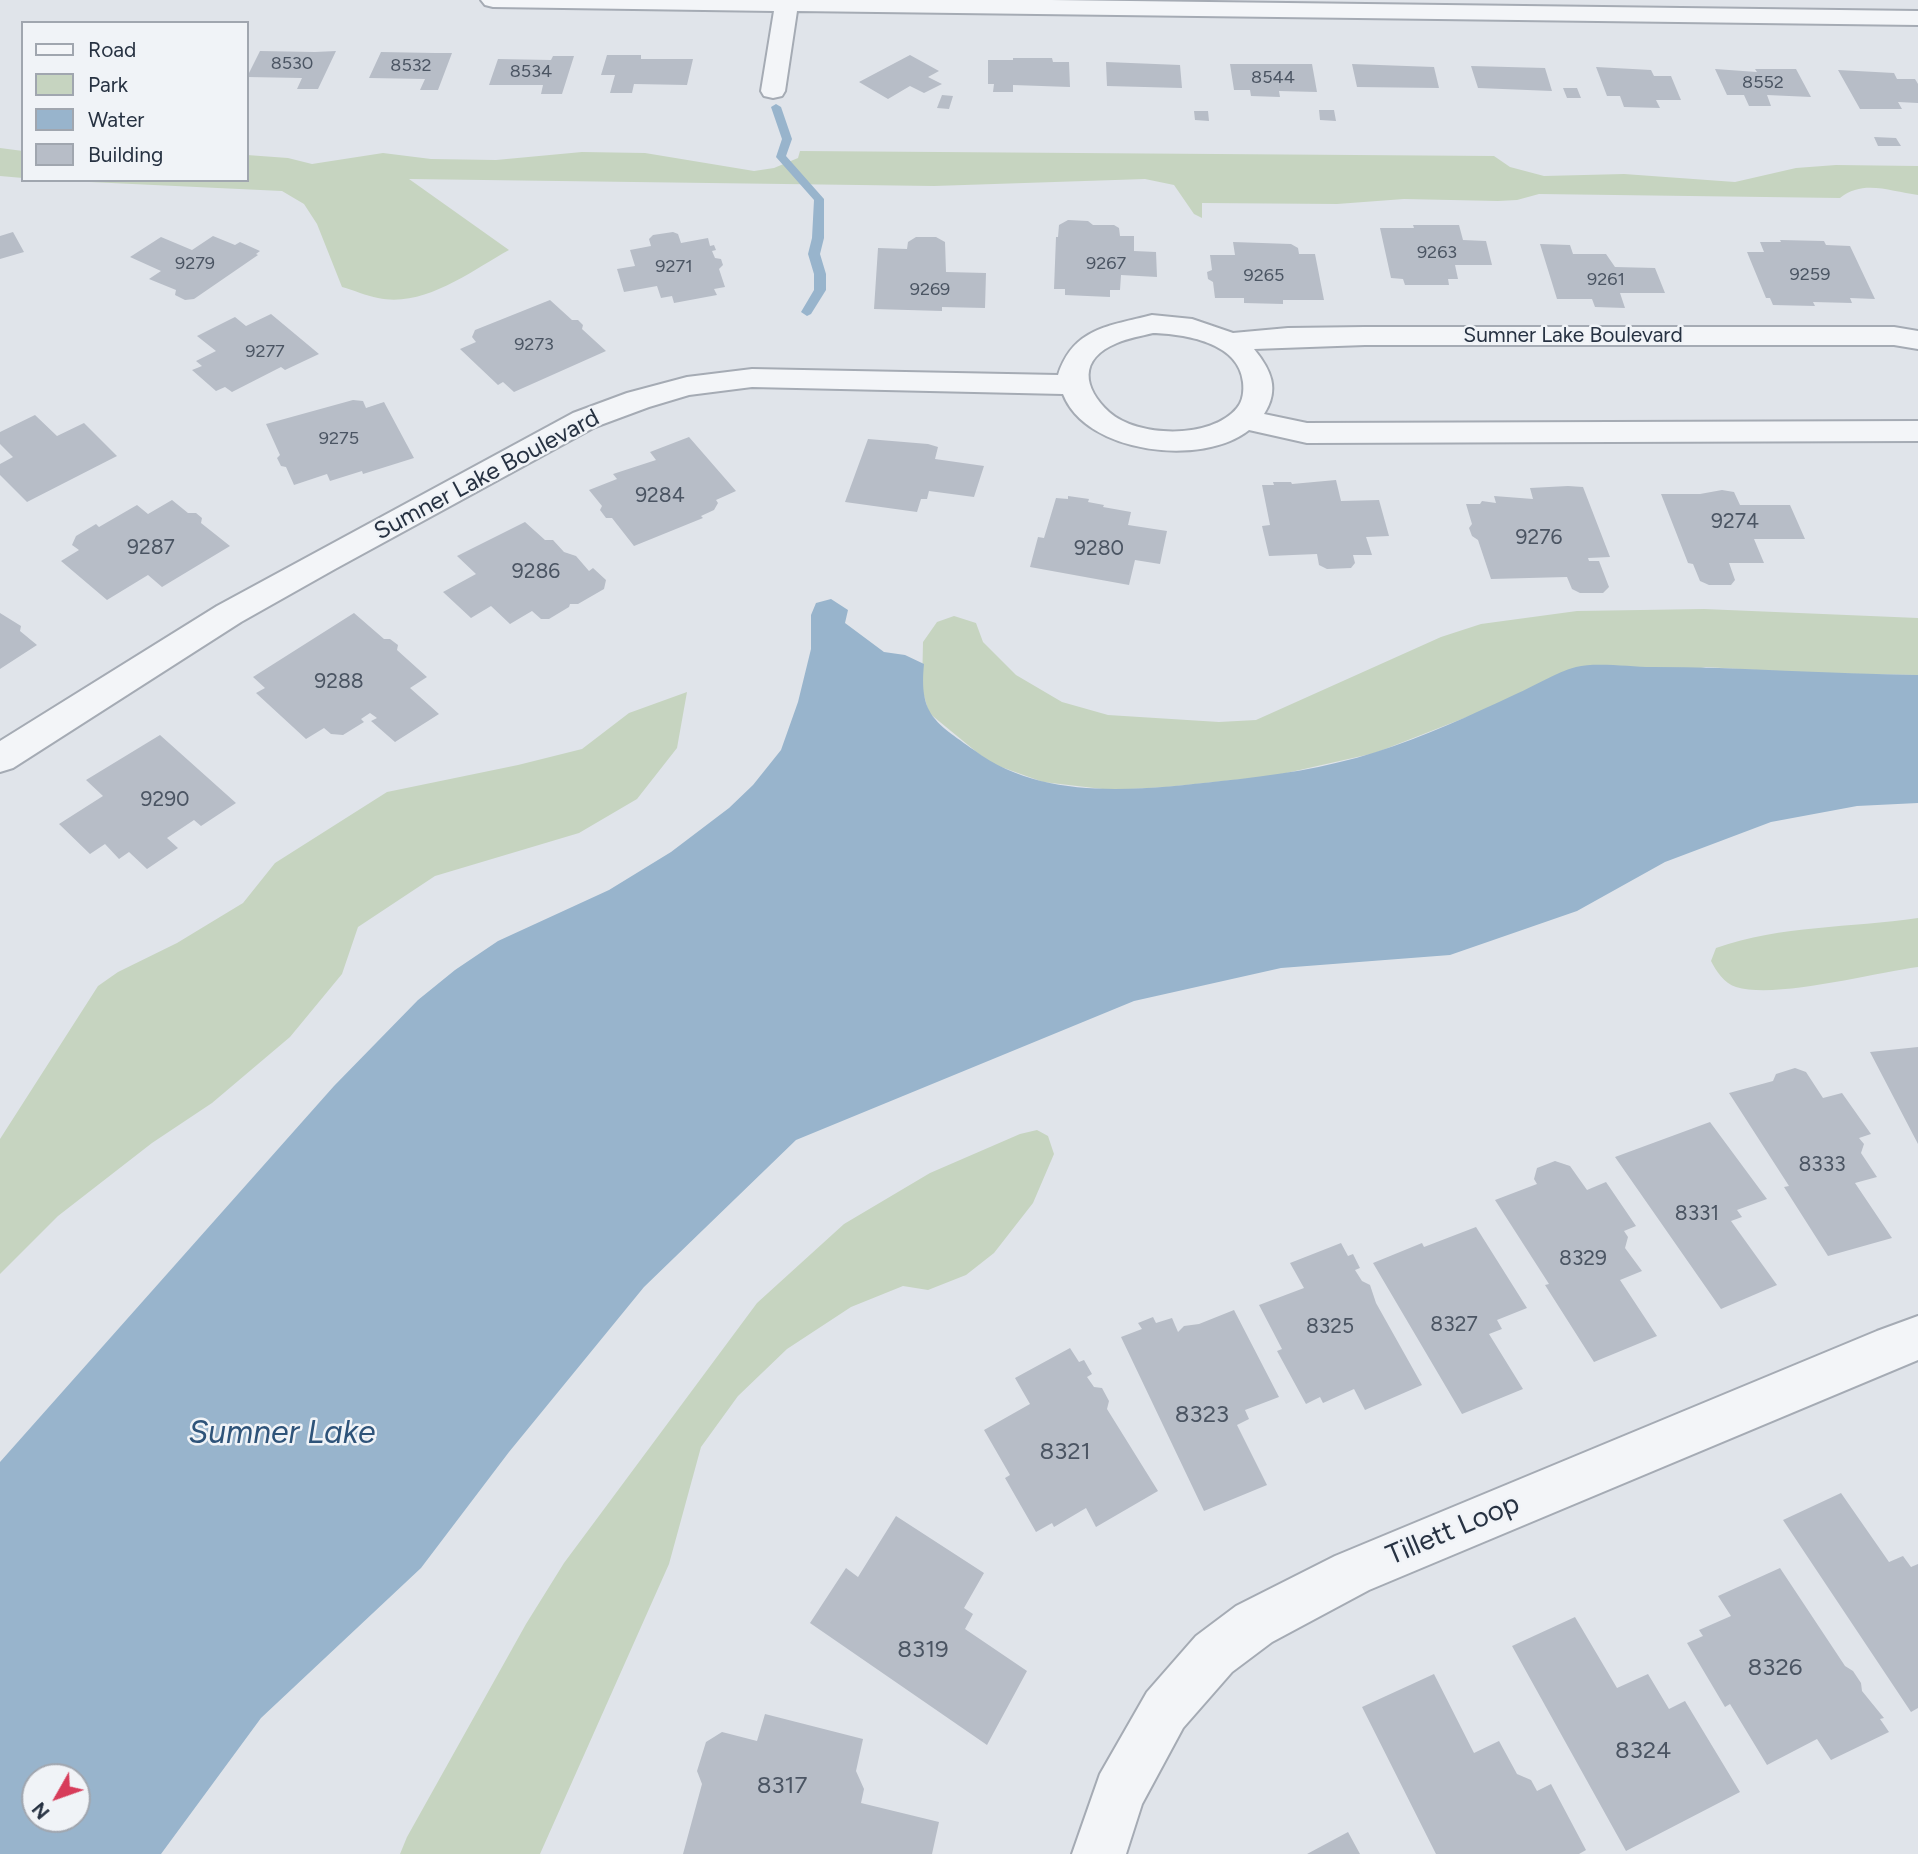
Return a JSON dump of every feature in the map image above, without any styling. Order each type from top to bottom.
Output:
[{"type":"street","points":[[493,0],[1840,8],[1918,18]]},
{"type":"street","points":[[773,91],[787,2]]},
{"type":"street","name":"Sumner Lake Boulevard","points":[[0,758],[229,614],[323,561],[584,420],[687,386],[752,378],[1072,385],[1075,363],[1086,348],[1104,336],[1126,328],[1152,324],[1205,331],[1228,342],[1246,356],[1257,373],[1260,386],[1256,405],[1245,419]]},
{"type":"street","name":"Sumner Lake Boulevard","points":[[1228,342],[1366,335],[1894,336],[1918,340]]},
{"type":"street","points":[[1072,385],[1075,397],[1087,412],[1104,425],[1127,436],[1152,441],[1205,439],[1228,431],[1245,419],[1307,433],[1918,431]]},
{"type":"street","name":"Tillett Loop","points":[[1099,1854],[1119,1793],[1166,1710],[1214,1654],[1254,1624],[1352,1573],[1893,1346],[1918,1338]]},
{"type":"green space","points":[[0,148],[21,151],[21,178],[0,176]]},
{"type":"green space","points":[[800,151],[1494,156],[1510,167],[1544,176],[1624,174],[1735,182],[1796,168],[1836,165],[1918,166],[1918,195],[1868,188],[1849,192],[1840,198],[1539,194],[1517,200],[1498,201],[1404,199],[1337,204],[1202,203],[1202,218],[1194,214],[1174,185],[1145,179],[934,186],[409,179],[509,250],[447,286],[413,298],[395,300],[342,287],[317,224],[304,204],[282,191],[90,182],[248,182],[248,155],[288,158],[312,164],[383,153],[431,159],[496,160],[582,152],[645,153],[754,171],[774,168],[798,158]]},
{"type":"green space","points":[[1704,609],[1918,618],[1918,675],[1808,673],[1706,667],[1467,717],[1375,753],[1273,776],[1111,790],[1043,782],[990,763],[929,713],[922,689],[923,642],[937,622],[954,616],[976,623],[983,642],[1016,675],[1062,702],[1108,715],[1219,722],[1256,720],[1441,637],[1481,624],[1577,611]]},
{"type":"green space","points":[[687,692],[677,748],[637,799],[579,833],[435,876],[358,927],[342,974],[290,1037],[212,1103],[152,1143],[58,1216],[0,1274],[0,1139],[98,986],[118,972],[177,943],[243,903],[275,863],[387,792],[582,749],[629,713]]},
{"type":"green space","points":[[1918,918],[1918,967],[1799,988],[1754,990],[1728,983],[1711,961],[1716,948],[1766,935]]},
{"type":"green space","points":[[1037,1130],[1048,1136],[1054,1154],[1033,1203],[994,1253],[966,1275],[928,1290],[903,1286],[851,1307],[787,1349],[738,1396],[701,1447],[669,1564],[540,1854],[400,1854],[526,1624],[564,1563],[757,1303],[844,1224],[930,1173],[1020,1134]]},
{"type":"water","name":"Sumner Lake","points":[[831,599],[848,610],[845,623],[884,652],[905,655],[924,664],[924,695],[932,716],[949,732],[1001,767],[1030,778],[1093,788],[1158,787],[1260,777],[1357,758],[1412,740],[1568,669],[1584,666],[1918,675],[1918,803],[1857,806],[1771,822],[1665,862],[1577,911],[1450,955],[1281,968],[1134,1001],[796,1140],[644,1287],[509,1452],[421,1568],[261,1718],[161,1854],[0,1854],[0,1462],[334,1086],[418,1000],[455,970],[498,941],[609,890],[671,852],[729,808],[753,785],[781,750],[798,702],[811,649],[811,615],[816,603]]},
{"type":"building","points":[[260,51],[336,51],[318,89],[297,89],[302,78],[248,75]]},
{"type":"building","points":[[381,52],[452,53],[438,90],[420,90],[425,79],[369,78]]},
{"type":"building","points":[[607,55],[641,55],[641,59],[693,59],[687,85],[634,84],[632,93],[610,93],[615,75],[601,75]]},
{"type":"building","points":[[910,55],[939,71],[928,77],[942,84],[924,93],[910,86],[888,99],[859,82]]},
{"type":"building","points":[[553,56],[574,56],[562,94],[541,94],[543,85],[489,85],[498,59],[551,60]]},
{"type":"building","points":[[1052,58],[1053,62],[1069,62],[1070,87],[1013,85],[1013,92],[993,92],[994,84],[988,84],[988,60]]},
{"type":"building","points":[[1106,62],[1180,65],[1182,88],[1107,86]]},
{"type":"building","points":[[1230,64],[1312,64],[1317,92],[1279,91],[1280,97],[1251,96],[1250,90],[1234,90]]},
{"type":"building","points":[[1352,64],[1434,67],[1439,88],[1357,87]]},
{"type":"building","points":[[1471,66],[1545,68],[1552,91],[1478,88]]},
{"type":"building","points":[[1596,67],[1651,70],[1654,76],[1671,76],[1681,100],[1656,100],[1660,108],[1624,107],[1620,96],[1607,96]]},
{"type":"building","points":[[1715,69],[1757,72],[1755,69],[1796,69],[1811,97],[1767,95],[1771,106],[1749,106],[1744,95],[1727,95]]},
{"type":"building","points":[[1838,70],[1894,73],[1897,79],[1915,79],[1918,84],[1918,103],[1898,102],[1902,109],[1860,109]]},
{"type":"building","points":[[1563,88],[1577,88],[1581,98],[1567,98]]},
{"type":"building","points":[[942,95],[953,96],[949,109],[937,108]]},
{"type":"building","points":[[1319,110],[1334,110],[1336,121],[1320,120]]},
{"type":"building","points":[[1194,111],[1208,111],[1209,121],[1195,120]]},
{"type":"building","points":[[1874,137],[1896,138],[1901,146],[1878,146]]},
{"type":"building","points":[[1068,220],[1088,221],[1093,225],[1114,225],[1119,228],[1120,236],[1134,236],[1134,251],[1156,252],[1157,277],[1121,275],[1120,290],[1110,290],[1110,297],[1065,295],[1065,289],[1054,289],[1056,237],[1059,225]]},
{"type":"building","points":[[1413,225],[1459,225],[1463,240],[1486,241],[1492,265],[1455,265],[1458,279],[1448,279],[1449,285],[1405,285],[1403,279],[1391,278],[1380,228],[1414,228]]},
{"type":"building","points":[[13,232],[24,252],[0,259],[0,236]]},
{"type":"building","points":[[673,232],[678,234],[681,243],[708,238],[710,246],[714,245],[716,250],[712,251],[715,258],[721,259],[723,265],[719,269],[725,287],[714,289],[717,295],[674,303],[672,296],[661,298],[657,286],[624,292],[617,269],[635,266],[630,250],[651,246],[649,239],[653,235]]},
{"type":"building","points":[[213,236],[235,245],[240,242],[260,251],[194,299],[185,300],[175,295],[176,290],[149,279],[161,271],[130,257],[161,237],[192,250]]},
{"type":"building","points":[[916,237],[936,237],[945,242],[946,272],[986,273],[985,308],[942,307],[942,311],[874,309],[878,248],[907,249],[908,242]]},
{"type":"building","points":[[1780,240],[1824,241],[1826,245],[1850,246],[1875,299],[1850,298],[1852,303],[1813,302],[1815,306],[1773,305],[1770,298],[1766,298],[1747,252],[1764,252],[1760,242],[1781,242]]},
{"type":"building","points":[[1233,242],[1291,244],[1298,248],[1299,254],[1315,254],[1324,300],[1283,300],[1283,304],[1244,303],[1244,298],[1215,298],[1213,282],[1208,279],[1207,272],[1212,270],[1210,255],[1235,255]]},
{"type":"building","points":[[1540,244],[1570,245],[1573,254],[1606,254],[1615,267],[1655,268],[1665,293],[1620,293],[1625,308],[1595,307],[1592,299],[1557,299]]},
{"type":"building","points":[[550,300],[572,320],[578,320],[583,325],[582,329],[606,351],[514,392],[503,382],[498,385],[460,349],[476,342],[472,337],[475,330]]},
{"type":"building","points":[[271,314],[319,354],[285,370],[281,367],[232,392],[225,387],[216,391],[192,370],[202,366],[196,361],[216,351],[197,336],[235,317],[246,326]]},
{"type":"building","points":[[353,400],[363,401],[366,408],[384,402],[414,458],[363,474],[362,471],[330,481],[327,474],[294,485],[286,467],[281,466],[277,458],[280,455],[266,424]]},
{"type":"building","points":[[35,415],[57,436],[84,423],[117,456],[27,502],[0,475],[0,464],[13,457],[0,444],[0,432]]},
{"type":"building","points":[[689,437],[736,491],[716,500],[718,503],[714,510],[701,516],[703,518],[634,546],[612,518],[606,518],[600,510],[602,506],[589,490],[617,479],[613,474],[656,460],[650,452]]},
{"type":"building","points":[[868,439],[928,444],[938,447],[935,459],[984,466],[974,497],[929,491],[927,499],[921,499],[917,512],[845,502]]},
{"type":"building","points":[[1336,480],[1341,501],[1379,500],[1389,536],[1366,537],[1372,555],[1353,555],[1355,563],[1351,568],[1327,569],[1319,565],[1317,554],[1269,556],[1262,526],[1270,525],[1262,485],[1274,485],[1273,482],[1292,484]]},
{"type":"building","points":[[1583,487],[1610,557],[1588,558],[1589,561],[1599,561],[1609,587],[1603,593],[1580,593],[1572,589],[1567,577],[1491,579],[1478,540],[1472,536],[1469,528],[1472,524],[1466,504],[1480,504],[1482,501],[1496,503],[1494,496],[1533,499],[1530,488]]},
{"type":"building","points":[[1722,490],[1734,492],[1740,505],[1790,505],[1805,539],[1754,539],[1764,563],[1729,563],[1735,580],[1731,585],[1709,585],[1700,581],[1693,564],[1688,563],[1661,494],[1700,494]]},
{"type":"building","points":[[1068,496],[1089,499],[1088,502],[1104,505],[1103,507],[1131,512],[1128,525],[1167,531],[1160,564],[1135,560],[1129,585],[1030,567],[1038,537],[1044,538],[1056,498],[1068,499]]},
{"type":"building","points":[[172,500],[188,513],[196,513],[202,518],[201,523],[230,546],[162,587],[148,575],[107,600],[61,561],[79,550],[72,545],[76,536],[96,524],[99,527],[137,505],[148,514]]},
{"type":"building","points":[[525,522],[545,540],[553,540],[564,552],[576,556],[589,571],[593,568],[606,580],[604,589],[578,604],[570,604],[549,619],[541,619],[532,611],[510,624],[491,606],[471,618],[443,592],[476,574],[457,556]]},
{"type":"building","points":[[0,613],[21,626],[20,631],[37,645],[0,669]]},
{"type":"building","points":[[354,613],[384,639],[390,639],[398,645],[397,650],[427,677],[410,688],[439,714],[395,742],[371,721],[377,718],[370,713],[361,719],[364,722],[343,735],[331,734],[324,728],[306,739],[256,693],[265,688],[253,677]]},
{"type":"building","points":[[160,735],[236,803],[201,826],[194,820],[167,838],[178,848],[147,869],[129,852],[119,859],[105,844],[90,854],[59,824],[103,796],[86,780]]},
{"type":"building","points":[[1918,1047],[1918,1144],[1870,1052]]},
{"type":"building","points":[[1795,1068],[1806,1072],[1823,1098],[1842,1093],[1871,1134],[1859,1138],[1864,1144],[1861,1153],[1877,1177],[1855,1183],[1892,1238],[1828,1256],[1784,1187],[1789,1186],[1729,1093],[1773,1081],[1776,1074]]},
{"type":"building","points":[[1710,1122],[1767,1199],[1737,1210],[1742,1217],[1731,1221],[1777,1285],[1721,1309],[1615,1157]]},
{"type":"building","points":[[1555,1161],[1570,1166],[1587,1190],[1606,1182],[1636,1226],[1624,1231],[1628,1237],[1625,1248],[1642,1271],[1620,1280],[1657,1336],[1594,1362],[1545,1285],[1549,1284],[1495,1200],[1537,1184],[1534,1179],[1537,1168]]},
{"type":"building","points":[[1476,1227],[1527,1308],[1497,1320],[1502,1329],[1489,1334],[1523,1389],[1462,1414],[1373,1263],[1422,1243],[1424,1247]]},
{"type":"building","points":[[1341,1243],[1348,1256],[1353,1254],[1360,1268],[1355,1270],[1362,1281],[1370,1285],[1376,1303],[1422,1385],[1365,1410],[1354,1389],[1323,1403],[1320,1397],[1306,1404],[1277,1351],[1282,1349],[1259,1305],[1304,1288],[1290,1263]]},
{"type":"building","points":[[1234,1310],[1279,1397],[1245,1410],[1249,1419],[1237,1425],[1267,1485],[1204,1511],[1121,1337],[1142,1329],[1138,1323],[1153,1317],[1156,1323],[1172,1318],[1178,1332],[1184,1326],[1199,1324]]},
{"type":"building","points":[[1070,1348],[1079,1362],[1084,1360],[1092,1374],[1087,1377],[1094,1387],[1102,1388],[1109,1401],[1107,1409],[1158,1491],[1096,1527],[1086,1508],[1054,1527],[1052,1523],[1036,1532],[1005,1478],[1010,1475],[984,1430],[1030,1404],[1015,1378]]},
{"type":"building","points":[[1841,1493],[1889,1562],[1903,1556],[1911,1567],[1918,1564],[1918,1708],[1911,1712],[1783,1520]]},
{"type":"building","points":[[896,1516],[984,1573],[964,1608],[973,1614],[965,1629],[1027,1671],[987,1745],[810,1623],[846,1568],[858,1577]]},
{"type":"building","points":[[1780,1568],[1845,1666],[1853,1671],[1861,1683],[1862,1691],[1884,1718],[1880,1719],[1889,1732],[1831,1760],[1817,1739],[1767,1765],[1730,1704],[1725,1707],[1687,1643],[1703,1636],[1699,1630],[1731,1616],[1718,1596]]},
{"type":"building","points":[[1575,1617],[1617,1688],[1648,1674],[1669,1709],[1685,1701],[1740,1792],[1626,1851],[1512,1646]]},
{"type":"building","points":[[1434,1674],[1474,1753],[1499,1741],[1517,1774],[1531,1780],[1537,1791],[1551,1784],[1586,1850],[1579,1854],[1436,1854],[1362,1707]]},
{"type":"building","points":[[765,1714],[863,1739],[856,1771],[864,1789],[861,1803],[939,1822],[932,1854],[683,1854],[702,1784],[697,1771],[706,1742],[722,1732],[757,1741]]},
{"type":"building","points":[[1348,1832],[1360,1854],[1307,1854]]},
{"type":"waterway","points":[[776,107],[787,139],[781,157],[819,199],[818,238],[814,254],[820,274],[820,290],[807,312]]}]
